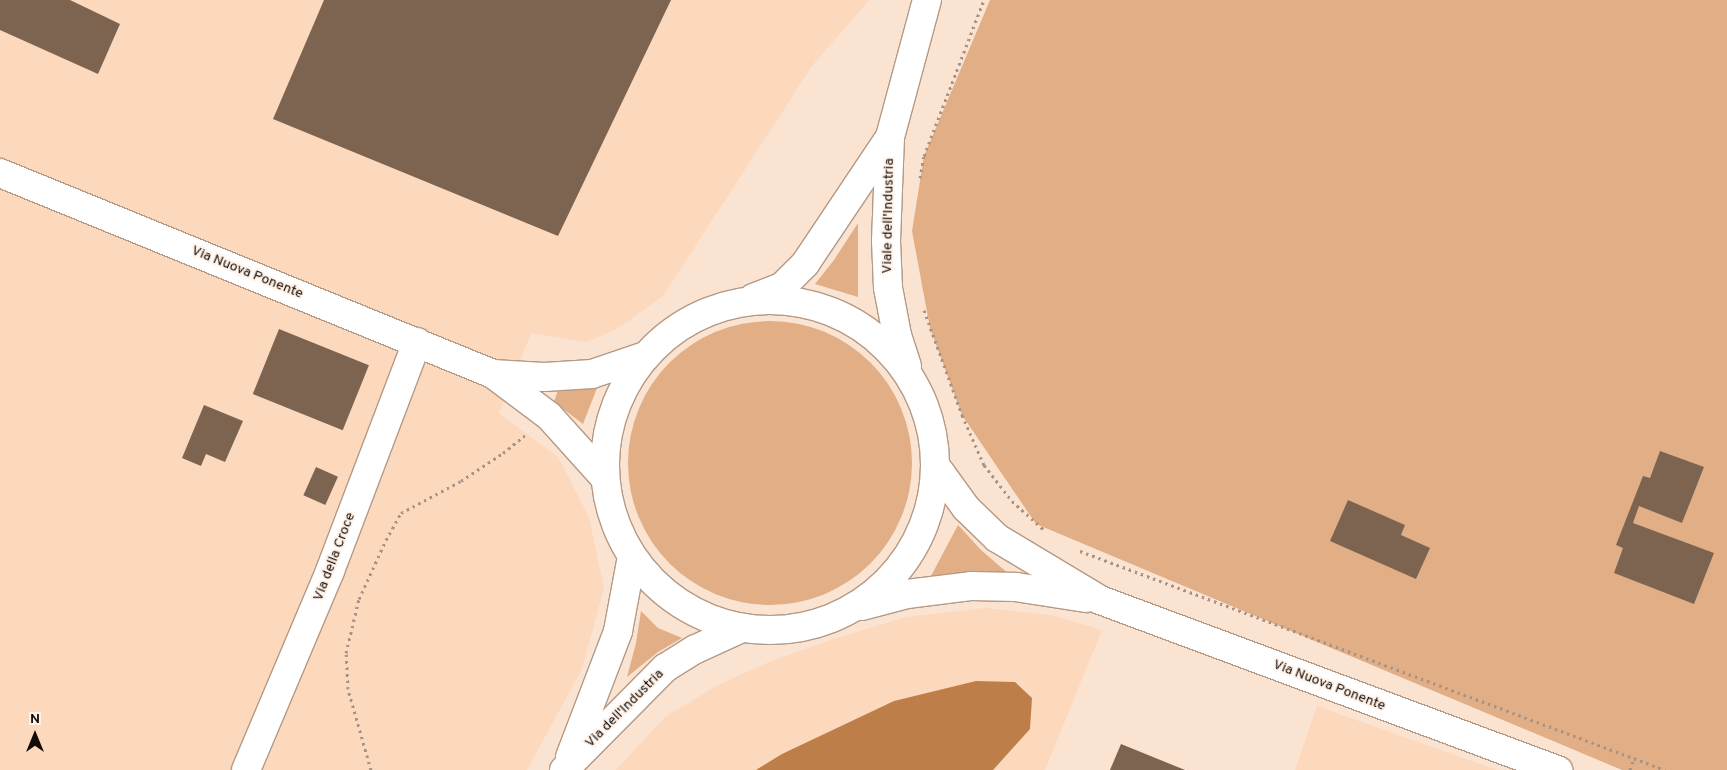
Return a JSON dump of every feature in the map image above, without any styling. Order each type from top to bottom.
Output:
[{"type":"street","name":"Viale dell'Industria","points":[[913,381],[897,335],[888,288],[886,241],[890,137],[926,0]]},
{"type":"street","name":"Viale dell'Industria","points":[[746,301],[782,287],[805,264],[890,137]]},
{"type":"street","name":"Via Nuova Ponente","points":[[0,173],[494,374],[549,416],[604,477]]},
{"type":"street","points":[[746,301],[795,301],[842,316],[882,343],[913,381],[930,422],[935,465],[932,495],[927,514],[912,549],[894,573],[873,593],[849,610],[824,621],[797,628],[770,630],[742,628],[710,619],[680,603],[654,582],[632,556],[618,532],[609,505],[604,477],[605,444],[612,412],[626,383],[645,356],[674,330],[708,311],[746,301]]},
{"type":"street","name":"Via della Croce","points":[[246,770],[330,571],[416,342]]},
{"type":"street","name":"Via Nuova Ponente","points":[[494,374],[544,377],[592,374],[645,356]]},
{"type":"street","name":"Via Nuova Ponente","points":[[935,465],[966,508],[997,538],[1100,600],[1558,770]]},
{"type":"street","name":"Via dell'Industria","points":[[565,769],[618,631],[632,556]]},
{"type":"street","name":"Via Nuova Ponente","points":[[849,610],[907,594],[971,586],[1016,587],[1100,600]]},
{"type":"street","name":"Via dell'Industria","points":[[565,769],[665,668],[696,649],[742,628]]},
{"type":"path","points":[[918,185],[924,156],[984,0]]},
{"type":"path","points":[[923,305],[962,414],[984,465],[1012,501],[1044,530]]},
{"type":"path","points":[[371,770],[348,689],[346,653],[359,599],[386,540],[401,513],[468,477],[503,453],[549,416]]},
{"type":"path","points":[[1075,549],[1152,580],[1665,770]]},
{"type":"path","points":[[1630,770],[1634,758]]},
{"type":"shaded area","points":[[0,0],[869,0],[812,66],[663,296],[617,329],[587,342],[531,333],[499,413],[558,457],[589,517],[604,588],[582,669],[527,770],[0,770]]},
{"type":"shaded area","points":[[990,0],[1727,0],[1727,770],[1622,770],[1036,524],[962,415],[930,328],[912,231],[924,156]]},
{"type":"shaded area","points":[[858,223],[858,297],[815,284],[834,260]]},
{"type":"shaded area","points":[[770,321],[811,327],[837,338],[860,353],[880,373],[895,396],[906,422],[912,463],[906,504],[895,530],[880,553],[860,573],[837,588],[811,599],[770,605],[729,599],[703,588],[680,573],[660,553],[645,530],[634,504],[628,463],[634,422],[645,396],[660,373],[680,353],[703,338],[729,327]]},
{"type":"shaded area","points":[[559,387],[597,388],[583,424],[554,402]]},
{"type":"shaded area","points":[[958,525],[981,550],[1010,575],[931,576]]},
{"type":"shaded area","points":[[985,608],[1051,615],[1102,630],[1045,770],[616,770],[665,717],[720,684],[769,662],[830,640],[906,617]]},
{"type":"shaded area","points":[[641,611],[658,628],[682,638],[658,652],[627,677],[636,643]]},
{"type":"shaded area","points":[[976,681],[1015,682],[1032,698],[1030,729],[993,770],[756,770],[782,754],[894,701]]},
{"type":"shaded area","points":[[1317,706],[1497,770],[1295,770]]},
{"type":"building","points":[[0,0],[70,0],[120,24],[98,74],[0,30]]},
{"type":"building","points":[[324,0],[671,0],[558,236],[273,119]]},
{"type":"building","points":[[279,329],[369,365],[343,430],[253,394]]},
{"type":"building","points":[[204,405],[243,421],[225,462],[206,454],[201,466],[182,458]]},
{"type":"building","points":[[1660,451],[1704,467],[1682,523],[1639,506],[1633,523],[1714,553],[1694,604],[1614,573],[1623,548],[1616,545],[1643,476],[1650,478]]},
{"type":"building","points":[[316,467],[338,477],[325,505],[303,495]]},
{"type":"building","points":[[1348,500],[1405,525],[1401,535],[1430,548],[1416,579],[1330,541]]},
{"type":"building","points":[[1121,744],[1185,770],[1110,770]]}]
